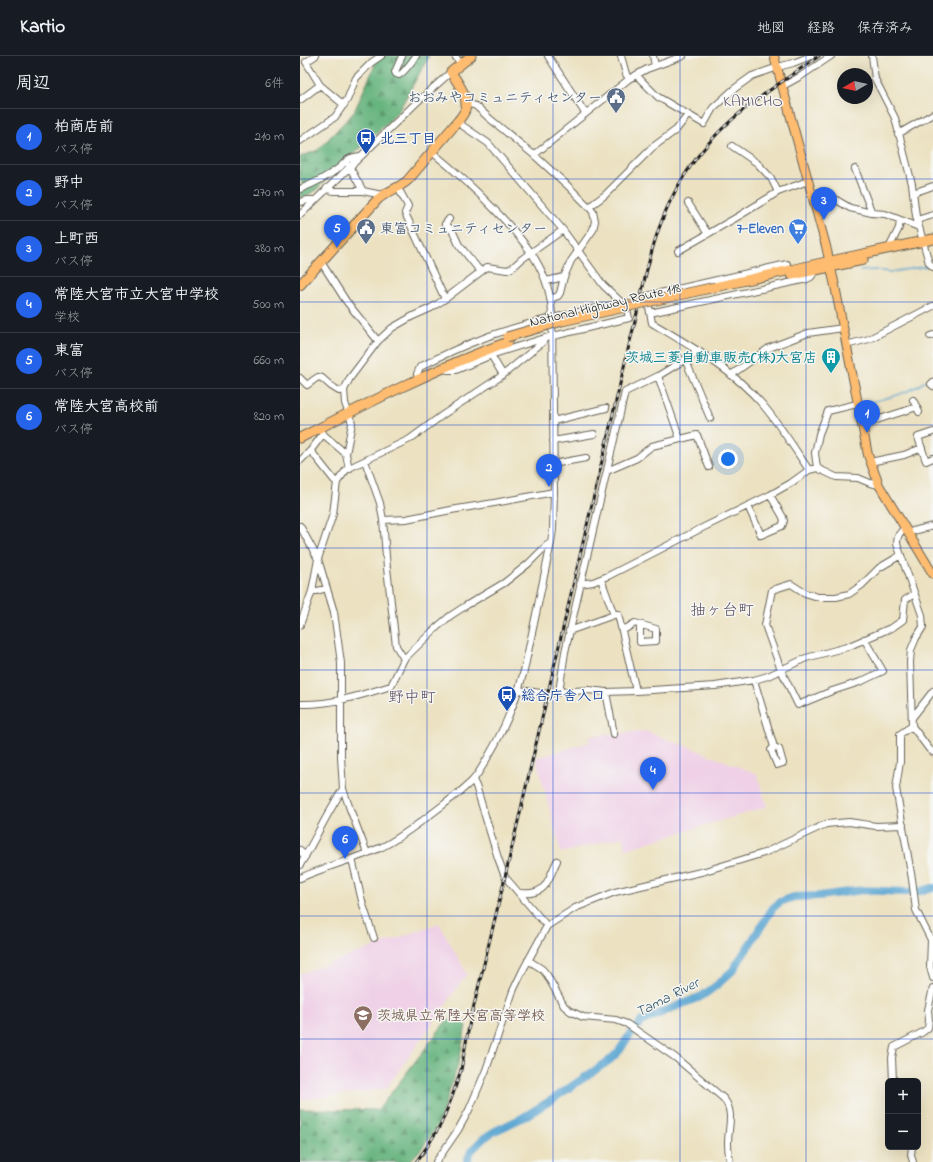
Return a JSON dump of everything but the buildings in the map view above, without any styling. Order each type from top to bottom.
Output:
[{"type":"highway","points":[[300,285],[382,195],[398,188],[408,180],[457,122],[465,111],[466,103],[461,89],[451,72],[471,56]]},
{"type":"highway","name":"National Highway Route 118","points":[[300,438],[322,431],[348,411],[417,374],[462,354],[508,340],[716,290],[788,270],[830,264],[927,244],[933,238]]},
{"type":"highway","name":"National Highway Route 118","points":[[716,290],[815,271],[830,264],[888,248],[927,244]]},
{"type":"highway","name":"National Highway Route 118","points":[[300,431],[508,340]]},
{"type":"main road","points":[[774,56],[830,264],[861,425],[870,462],[879,485],[933,574]]},
{"type":"street","points":[[315,56],[306,62],[320,85],[344,104]]},
{"type":"street","points":[[300,141],[335,117],[347,100],[356,78],[372,62],[381,56]]},
{"type":"street","points":[[402,56],[395,72],[398,75],[404,71],[416,56]]},
{"type":"street","points":[[454,56],[461,64]]},
{"type":"street","points":[[548,56],[585,113]]},
{"type":"street","points":[[622,56],[626,74],[629,79]]},
{"type":"street","points":[[653,56],[655,66]]},
{"type":"street","points":[[534,155],[629,79],[655,66],[682,56]]},
{"type":"street","points":[[636,75],[658,97],[704,124],[713,108],[734,89],[752,76],[811,56]]},
{"type":"street","points":[[783,86],[831,56]]},
{"type":"street","points":[[872,56],[875,79],[895,118],[912,184],[917,220],[927,244],[929,263],[933,267]]},
{"type":"street","points":[[300,215],[416,102],[451,72]]},
{"type":"street","points":[[300,100],[320,85]]},
{"type":"street","points":[[466,103],[476,106],[534,155],[589,207],[595,217],[594,227],[590,235],[571,261],[564,277],[560,293],[558,296],[550,299]]},
{"type":"street","points":[[898,134],[933,114]]},
{"type":"street","points":[[589,207],[605,195],[653,147],[676,130],[688,115]]},
{"type":"street","points":[[445,368],[447,370],[456,370],[491,355],[545,338],[630,318],[625,302],[622,303],[603,285],[563,230],[488,143],[457,122]]},
{"type":"street","points":[[732,146],[757,163],[771,178],[778,192]]},
{"type":"street","points":[[300,878],[367,853],[402,836],[473,780],[493,749],[509,716],[519,690],[551,543],[554,492],[553,336],[550,299],[546,281],[532,252],[514,230],[472,186],[432,152]]},
{"type":"street","points":[[300,189],[310,185],[338,168],[348,158],[360,156]]},
{"type":"street","points":[[349,166],[363,191]]},
{"type":"street","points":[[855,169],[872,213]]},
{"type":"street","points":[[678,251],[778,192],[808,181]]},
{"type":"street","points":[[913,193],[933,186]]},
{"type":"street","points":[[327,188],[333,191],[363,191],[382,195]]},
{"type":"street","points":[[398,188],[408,206],[405,213],[445,299]]},
{"type":"street","points":[[812,194],[823,192],[850,208],[872,213],[886,214],[919,227]]},
{"type":"street","points":[[300,202],[304,200],[315,200]]},
{"type":"street","points":[[688,203],[708,234]]},
{"type":"street","points":[[917,220],[933,215]]},
{"type":"street","points":[[449,218],[445,224],[452,230],[459,245],[480,271]]},
{"type":"street","points":[[888,248],[899,228],[900,220]]},
{"type":"street","points":[[349,469],[346,454],[352,423],[344,390],[353,374],[378,341],[392,328],[445,299],[480,271],[487,267],[506,270],[512,268],[563,230]]},
{"type":"street","points":[[321,262],[346,301],[378,341]]},
{"type":"street","points":[[788,270],[787,264],[647,296],[652,323],[699,351],[731,375],[762,404],[809,470]]},
{"type":"street","points":[[650,313],[807,279],[811,277],[815,271]]},
{"type":"street","points":[[546,281],[564,277]]},
{"type":"street","points":[[417,374],[420,367],[459,348],[497,334],[552,318],[622,303]]},
{"type":"street","points":[[846,345],[869,339],[933,306]]},
{"type":"street","points":[[731,375],[769,348],[808,333],[842,328]]},
{"type":"street","points":[[300,624],[312,591],[318,560],[333,514],[338,482],[349,469],[410,439],[444,414],[504,375],[543,342],[545,338]]},
{"type":"street","points":[[559,692],[565,652],[625,392],[658,376],[699,351]]},
{"type":"street","points":[[491,355],[504,375]]},
{"type":"street","points":[[685,359],[710,418]]},
{"type":"street","points":[[658,376],[680,439]]},
{"type":"street","points":[[300,378],[307,385],[318,377],[322,378],[339,391],[344,390]]},
{"type":"street","points":[[933,382],[931,384],[933,386]]},
{"type":"street","points":[[861,425],[918,410],[913,400]]},
{"type":"street","points":[[817,468],[815,453],[819,434],[828,411],[857,404]]},
{"type":"street","points":[[553,421],[606,408]]},
{"type":"street","points":[[300,462],[311,451],[322,431],[346,454]]},
{"type":"street","points":[[933,432],[918,437],[926,461],[933,458]]},
{"type":"street","points":[[553,441],[594,434]]},
{"type":"street","points":[[607,471],[637,458],[652,446],[697,435],[709,467]]},
{"type":"street","points":[[870,462],[904,455],[922,448]]},
{"type":"street","points":[[311,451],[334,480],[338,482]]},
{"type":"street","points":[[553,464],[586,458]]},
{"type":"street","points":[[366,461],[380,503],[396,646],[404,659]]},
{"type":"street","points":[[580,584],[601,579],[748,506],[791,483],[809,470],[817,468],[836,477],[858,478],[879,485]]},
{"type":"street","points":[[383,520],[406,519],[554,492]]},
{"type":"street","points":[[748,506],[761,535],[782,526],[784,521],[783,517],[770,495]]},
{"type":"street","points":[[300,526],[318,560],[334,612],[341,663],[341,757],[343,788],[367,853]]},
{"type":"street","points":[[933,526],[900,532],[897,539],[922,615],[923,627],[916,638],[910,662],[912,726],[929,749],[933,752]]},
{"type":"street","points":[[302,706],[341,699],[391,686],[404,659],[436,628],[450,616],[504,583],[551,543]]},
{"type":"street","points":[[864,639],[883,671],[860,682],[832,691],[798,705],[781,670],[765,625],[772,590],[791,584],[806,593],[818,597],[836,597],[849,594],[862,585],[879,568],[901,555]]},
{"type":"street","points":[[601,579],[614,614],[618,614],[636,691]]},
{"type":"street","points":[[312,591],[327,588]]},
{"type":"street","points":[[519,690],[548,694],[589,690],[606,692],[636,691],[715,686],[754,680],[768,676],[806,658],[847,647],[893,627],[902,620],[906,600],[914,594]]},
{"type":"street","points":[[570,631],[614,614]]},
{"type":"street","points":[[622,631],[634,623],[640,625]]},
{"type":"street","points":[[754,680],[774,747]]},
{"type":"street","points":[[912,718],[933,691]]},
{"type":"street","points":[[606,692],[614,734]]},
{"type":"street","points":[[912,726],[900,734],[900,762],[896,788],[916,910],[931,940],[930,967],[933,978]]},
{"type":"street","points":[[473,780],[505,877],[547,926]]},
{"type":"street","points":[[300,865],[332,805],[343,788]]},
{"type":"street","points":[[436,1162],[458,1130],[472,1103],[486,1070],[513,991],[547,926],[575,908],[610,894],[705,871],[764,853],[826,824],[849,822],[876,826],[902,825]]},
{"type":"street","points":[[300,850],[305,857]]},
{"type":"street","points":[[352,859],[363,905],[374,938]]},
{"type":"street","points":[[520,893],[528,894],[541,890],[546,885],[558,860]]},
{"type":"street","points":[[528,960],[547,974],[564,1006],[570,1011],[583,1017],[616,1020],[627,1024],[676,1058],[726,1101],[729,1105],[730,1116],[728,1144],[730,1162]]},
{"type":"street","points":[[893,1078],[892,1058],[894,1047],[928,1028],[928,1010],[933,988]]},
{"type":"street","points":[[912,1150],[913,1162]]},
{"type":"shaded area","points":[[645,731],[757,774],[767,807],[626,849],[622,837],[561,853],[536,758],[590,742],[589,736]]},
{"type":"shaded area","name":"茨城県立常陸大宮高等学校","points":[[439,923],[467,974],[386,1089],[300,1100],[300,974]]},
{"type":"green space","points":[[379,56],[429,56],[398,112],[366,144],[334,169],[317,190],[300,199],[300,186],[303,185],[300,180],[300,157],[318,150],[354,112]]},
{"type":"green space","points":[[456,1017],[463,1019],[466,1025],[459,1062],[438,1125],[422,1148],[409,1162],[300,1162],[300,1109],[378,1110],[447,1020]]},
{"type":"waterway","points":[[860,271],[876,270],[890,272],[928,266]]},
{"type":"waterway","points":[[864,403],[901,394],[917,386],[933,375]]},
{"type":"waterway","name":"Tama River","points":[[467,1162],[471,1151],[484,1138],[550,1101],[610,1060],[619,1051],[631,1033],[641,1022],[702,996],[717,985],[733,970],[773,908],[780,902],[794,897],[820,896],[862,890],[905,892],[921,891],[933,888]]},
{"type":"railway","points":[[416,1162],[441,1124],[461,1070],[469,1026],[637,311],[661,223],[671,199],[684,176],[717,134],[753,102],[819,56]]},
{"type":"place","name":"おおみやコミュニティセンター","points":[[616,114]]},
{"type":"place","name":"北三丁目","points":[[366,155]]},
{"type":"place","name":"上町西","points":[[824,220]]},
{"type":"place","name":"東富コミュニティセンター","points":[[366,245]]},
{"type":"place","name":"7-Eleven","points":[[798,245]]},
{"type":"place","name":"東富","points":[[337,248]]},
{"type":"place","name":"茨城三菱自動車販売(株)大宮店","points":[[831,374]]},
{"type":"place","name":"柏商店前","points":[[867,433]]},
{"type":"place","name":"野中","points":[[549,487]]},
{"type":"place","name":"総合庁舎入口","points":[[507,712]]},
{"type":"place","name":"常陸大宮市立大宮中学校","points":[[653,790]]},
{"type":"place","name":"常陸大宮高校前","points":[[345,859]]},
{"type":"place","name":"茨城県立常陸大宮高等学校","points":[[363,1032]]},
{"type":"district","name":"KAMICHO","points":[[753,100]]},
{"type":"district","name":"抽ヶ台町","points":[[722,609]]},
{"type":"district","name":"野中町","points":[[412,696]]}]
